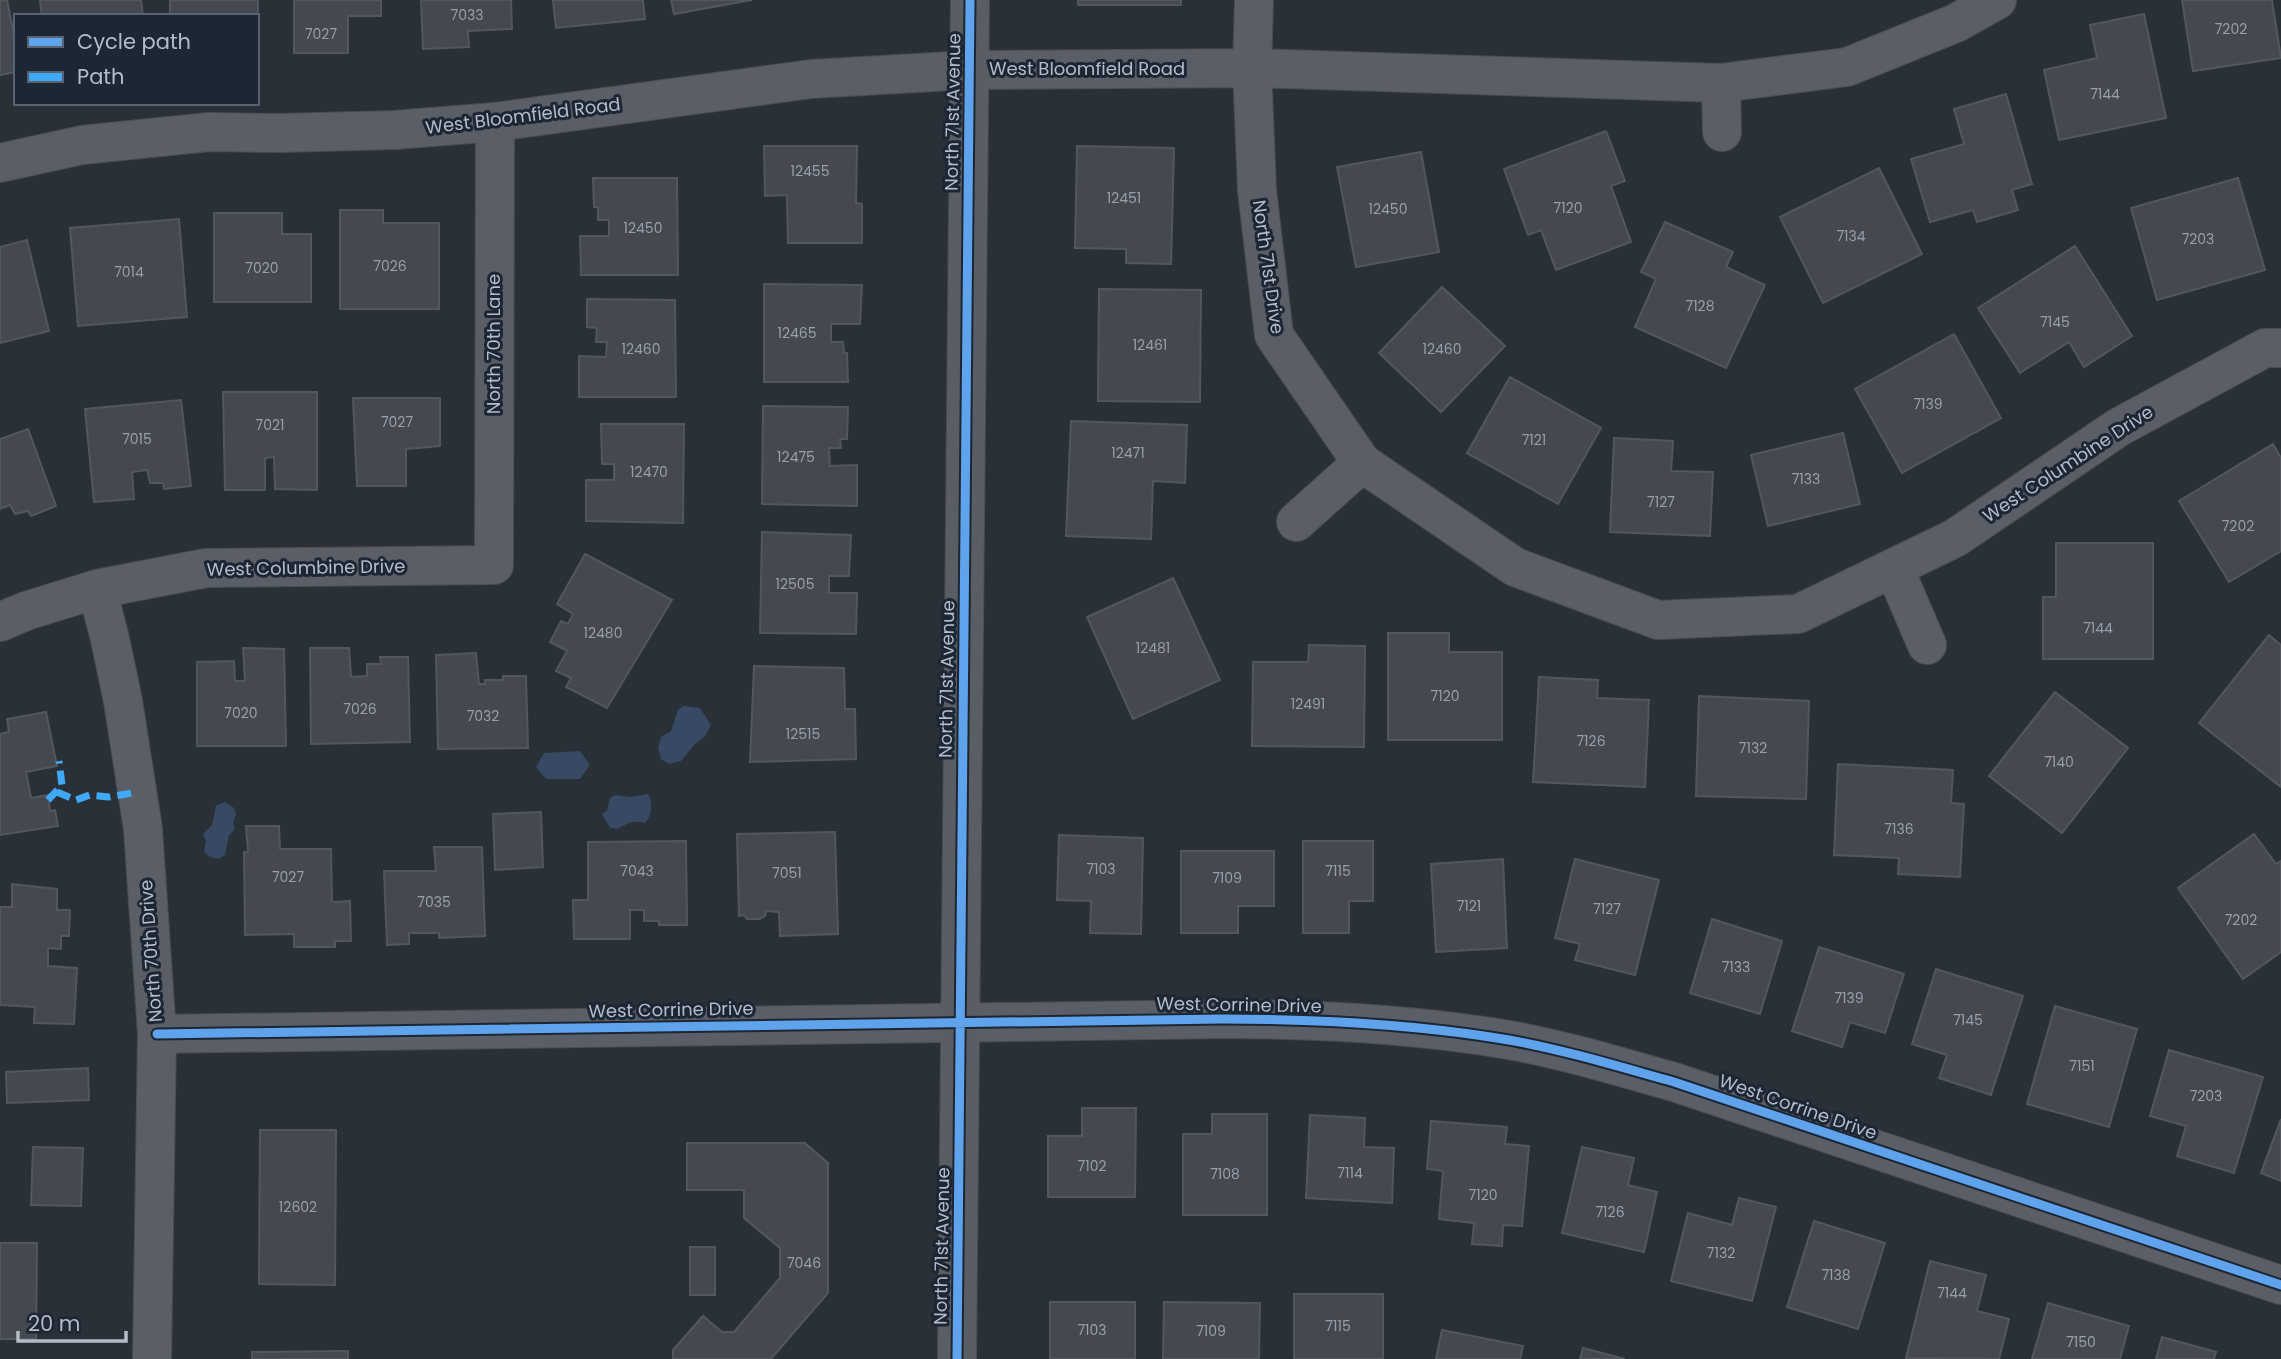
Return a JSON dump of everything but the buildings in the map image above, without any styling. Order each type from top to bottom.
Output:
[{"type":"street","name":"North 71st Avenue","points":[[957,1359],[970,0]]},
{"type":"street","name":"North 71st Drive","points":[[1254,0],[1252,68],[1257,190],[1274,335],[1362,463]]},
{"type":"street","name":"West Bloomfield Road","points":[[0,163],[82,145],[209,132],[394,130],[495,122],[811,79],[969,70],[1252,68],[1721,83],[1847,67],[1956,23],[1997,0]]},
{"type":"street","points":[[1721,83],[1722,132]]},
{"type":"street","name":"North 70th Lane","points":[[494,565],[495,122]]},
{"type":"street","name":"West Columbine Drive","points":[[1362,463],[1515,567],[1658,620],[1798,614],[1955,538],[2119,427],[2264,348],[2281,348]]},
{"type":"street","points":[[1296,522],[1362,463]]},
{"type":"street","name":"West Columbine Drive","points":[[0,622],[97,589],[206,568],[494,565]]},
{"type":"street","points":[[1894,568],[1927,645]]},
{"type":"street","name":"North 70th Drive","points":[[97,589],[124,701],[143,829],[157,1034],[152,1359]]},
{"type":"street","name":"West Corrine Drive","points":[[157,1034],[960,1021],[1295,1019],[1409,1027],[1509,1040],[1582,1056],[1674,1082],[2281,1285]]},
{"type":"water","points":[[683,706],[700,708],[711,725],[705,736],[681,761],[669,764],[661,759],[658,747],[661,737],[671,731],[678,710]]},
{"type":"water","points":[[580,751],[590,765],[580,779],[546,779],[536,767],[544,753]]},
{"type":"water","points":[[648,794],[651,809],[645,823],[634,822],[618,829],[610,828],[602,814],[607,811],[610,798],[615,795],[630,797]]},
{"type":"water","points":[[225,802],[234,808],[235,829],[229,835],[225,855],[219,859],[204,852],[206,841],[203,834],[212,825],[216,806]]},
{"type":"marked path","points":[[48,800],[62,785],[59,761]]},
{"type":"marked path","points":[[57,792],[76,800],[90,795],[109,797],[138,792]]},
{"type":"cycle path","points":[[957,1359],[970,0]]},
{"type":"cycle path","points":[[157,1034],[1222,1019],[1330,1021],[1438,1030],[1530,1044],[1674,1082],[2281,1285]]}]
